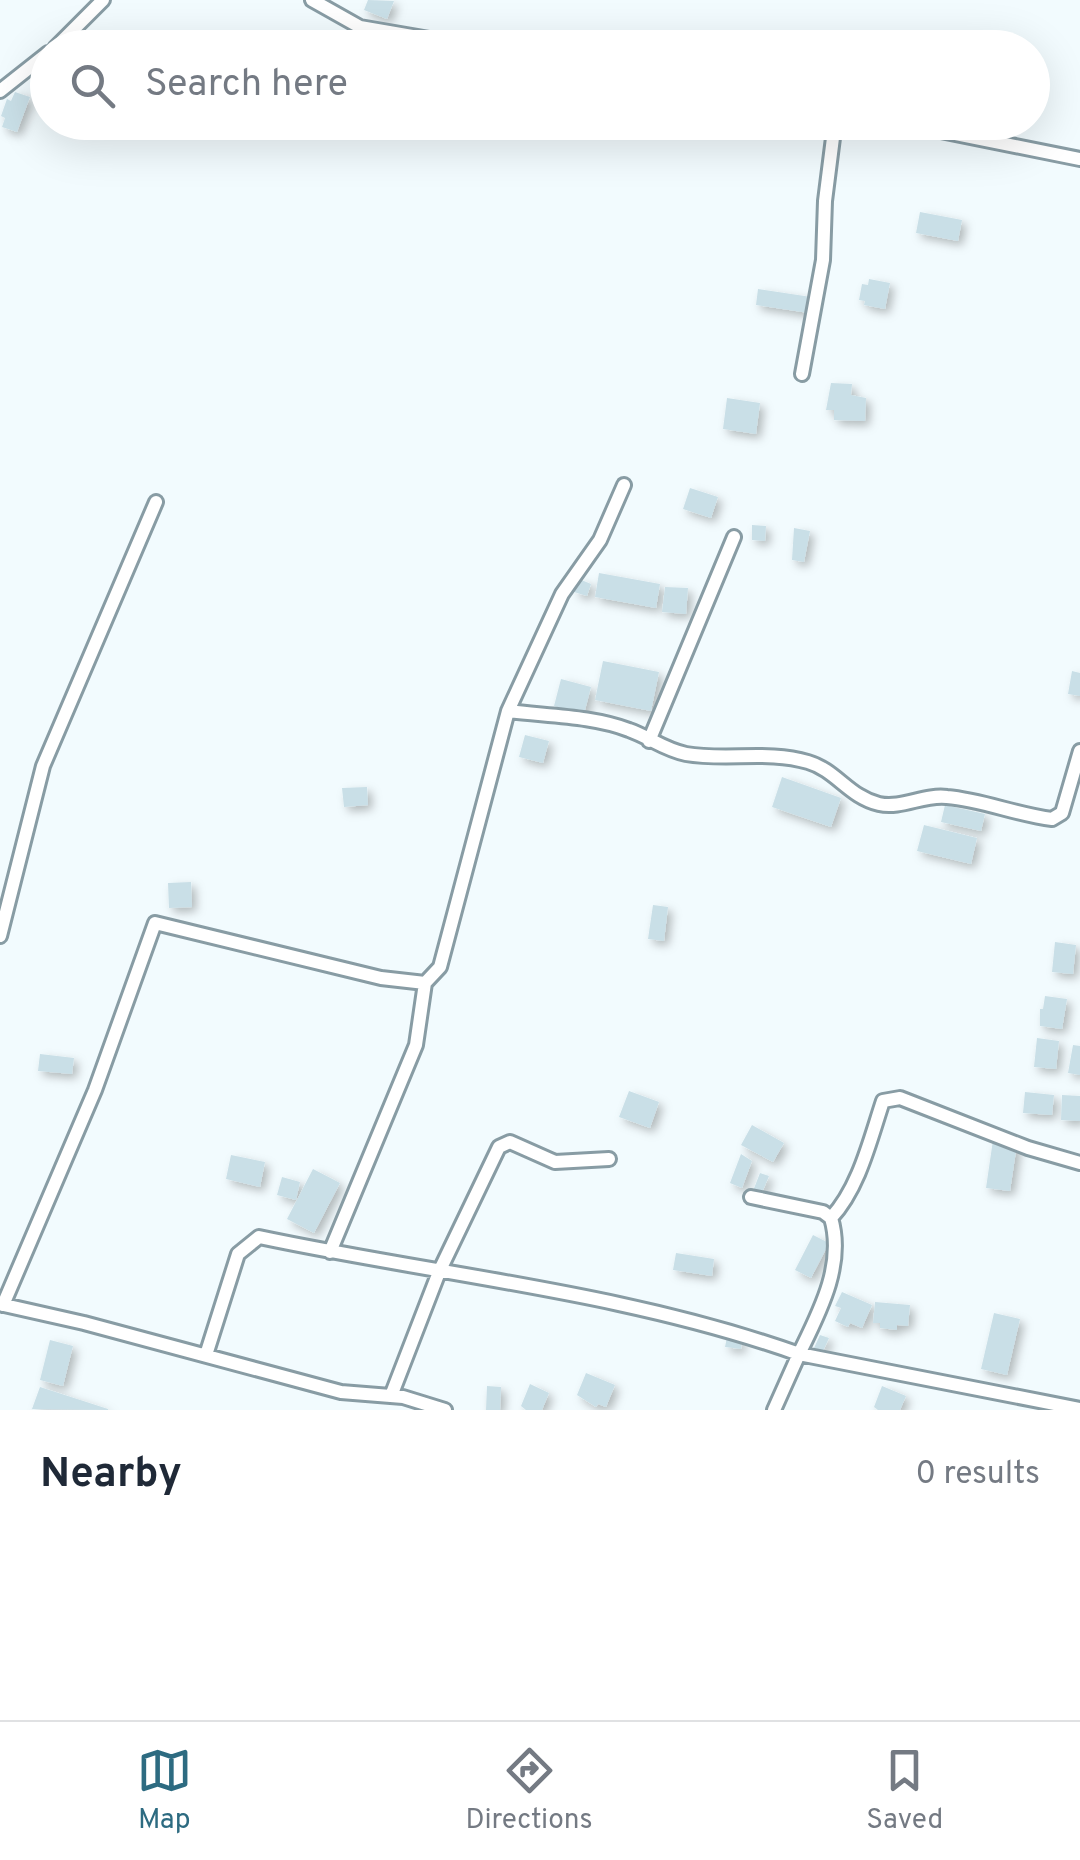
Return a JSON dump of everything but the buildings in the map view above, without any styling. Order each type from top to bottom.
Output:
[{"type":"street","points":[[73,30],[103,0]]},
{"type":"street","points":[[312,0],[360,27],[377,30]]},
{"type":"street","points":[[0,91],[30,67]]},
{"type":"street","points":[[802,374],[824,260],[825,200],[833,140]]},
{"type":"street","points":[[986,140],[1080,159]]},
{"type":"street","points":[[330,1252],[416,1046],[425,983],[440,967],[508,710],[562,594],[600,540],[624,485]]},
{"type":"street","points":[[0,936],[43,766],[156,502]]},
{"type":"street","points":[[649,741],[734,536]]},
{"type":"street","points":[[508,710],[630,730],[684,754],[784,756],[810,762],[829,770],[862,799],[884,806],[927,796],[949,797],[1052,819],[1062,813],[1080,751]]},
{"type":"street","points":[[425,983],[381,978],[155,923],[95,1090],[2,1304],[341,1392],[391,1396],[445,1410]]},
{"type":"street","points":[[774,1410],[827,1295],[831,1277],[831,1218],[842,1206],[864,1159],[883,1102],[900,1098],[1028,1148],[1080,1163]]},
{"type":"street","points":[[391,1396],[439,1272],[499,1147],[510,1142],[555,1162],[609,1160]]},
{"type":"street","points":[[751,1197],[824,1212],[831,1218]]},
{"type":"street","points":[[206,1355],[238,1254],[258,1237],[537,1287],[754,1338],[799,1354],[1080,1409]]}]
